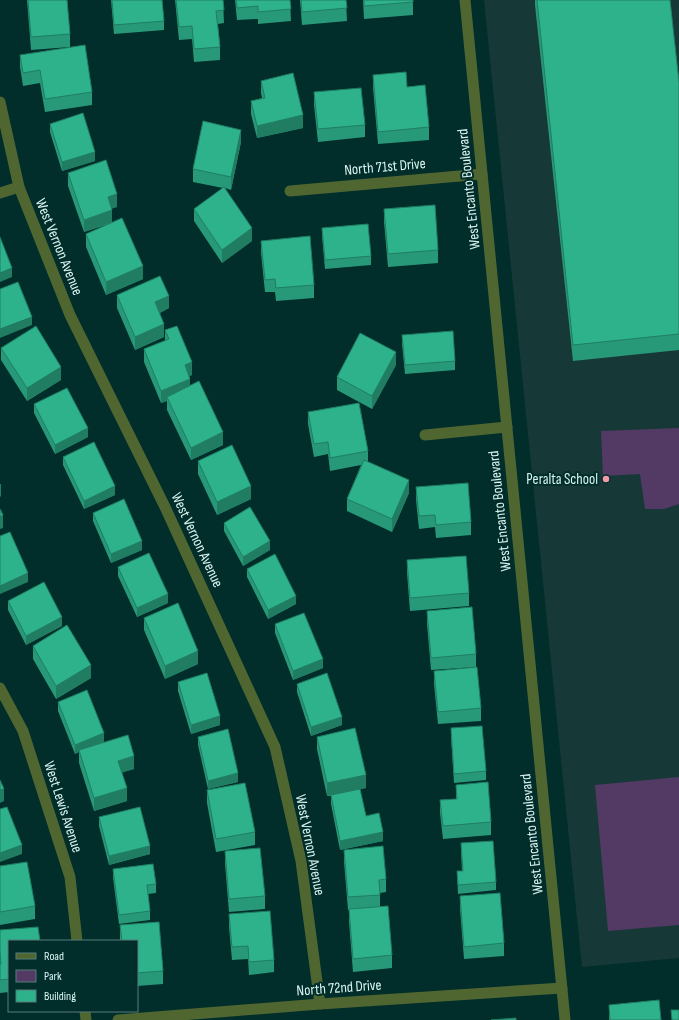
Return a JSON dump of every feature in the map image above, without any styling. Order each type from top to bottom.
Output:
[{"type":"street","name":"West Encanto Boulevard","points":[[465,0],[565,1020]]},
{"type":"street","name":"West Vernon Avenue","points":[[0,102],[19,187],[70,315],[165,507],[274,747],[301,861],[320,1004]]},
{"type":"street","name":"North 71st Drive","points":[[290,191],[482,174]]},
{"type":"street","points":[[0,193],[19,187]]},
{"type":"street","points":[[425,435],[507,427]]},
{"type":"street","name":"West Lewis Avenue","points":[[0,688],[23,731],[70,877],[77,940]]},
{"type":"street","name":"North 72nd Drive","points":[[118,1020],[320,1004],[562,988]]},
{"type":"shaded area","name":"Peralta School","points":[[484,0],[679,0],[679,958],[582,967]]},
{"type":"green space","points":[[679,428],[679,504],[664,509],[645,509],[640,474],[603,476],[601,431]]},
{"type":"green space","points":[[679,777],[679,925],[608,931],[595,785]]},
{"type":"building","points":[[28,0],[67,0],[70,34],[31,37]]},
{"type":"building","points":[[112,0],[162,0],[164,21],[114,25]]},
{"type":"building","points":[[176,0],[223,0],[224,10],[216,11],[220,47],[194,49],[192,26],[179,27]]},
{"type":"building","points":[[236,0],[290,0],[291,9],[258,12],[258,6],[237,8]]},
{"type":"building","points":[[301,0],[346,0],[347,8],[302,12]]},
{"type":"building","points":[[364,0],[413,0],[413,2],[364,6]]},
{"type":"building","points":[[537,0],[670,0],[679,82],[679,334],[573,345]]},
{"type":"building","points":[[85,45],[92,92],[45,99],[40,70],[23,73],[20,55]]},
{"type":"building","points":[[406,72],[407,87],[425,85],[429,127],[378,132],[373,75]]},
{"type":"building","points":[[293,73],[303,115],[257,126],[251,101],[265,98],[261,81]]},
{"type":"building","points":[[361,88],[365,125],[318,129],[314,92]]},
{"type":"building","points":[[83,113],[95,152],[62,162],[50,124]]},
{"type":"building","points":[[203,121],[241,130],[231,177],[193,169]]},
{"type":"building","points":[[106,160],[117,194],[108,197],[112,210],[84,220],[68,173]]},
{"type":"building","points":[[224,187],[252,228],[222,250],[194,209]]},
{"type":"building","points":[[435,205],[438,250],[388,254],[384,209]]},
{"type":"building","points":[[122,218],[143,266],[106,282],[86,234]]},
{"type":"building","points":[[368,224],[371,256],[325,260],[322,228]]},
{"type":"building","points":[[310,236],[314,285],[276,288],[275,279],[265,280],[261,241]]},
{"type":"building","points":[[0,237],[12,268],[0,273]]},
{"type":"building","points":[[160,276],[169,296],[155,302],[164,324],[135,337],[117,295]]},
{"type":"building","points":[[18,282],[32,317],[0,329],[0,289]]},
{"type":"building","points":[[36,326],[61,367],[27,388],[1,348]]},
{"type":"building","points":[[177,326],[192,362],[185,365],[190,379],[161,391],[144,349],[169,339],[165,330]]},
{"type":"building","points":[[453,331],[455,361],[405,365],[402,335]]},
{"type":"building","points":[[360,333],[396,352],[372,396],[337,377]]},
{"type":"building","points":[[199,381],[223,432],[191,448],[167,397]]},
{"type":"building","points":[[67,388],[88,428],[55,445],[34,404]]},
{"type":"building","points":[[359,403],[368,451],[330,458],[328,442],[314,444],[308,412]]},
{"type":"building","points":[[94,442],[115,486],[84,501],[63,457]]},
{"type":"building","points":[[232,445],[251,486],[217,502],[198,461]]},
{"type":"building","points":[[364,460],[409,480],[392,519],[347,499]]},
{"type":"building","points":[[468,483],[471,522],[436,525],[435,515],[419,516],[416,487]]},
{"type":"building","points":[[124,499],[142,541],[111,554],[93,513]]},
{"type":"building","points":[[250,507],[270,541],[243,557],[224,523]]},
{"type":"building","points":[[0,509],[3,515],[0,517]]},
{"type":"building","points":[[10,532],[28,573],[0,586],[0,536]]},
{"type":"building","points":[[149,553],[168,594],[137,608],[118,567]]},
{"type":"building","points":[[275,554],[296,596],[268,610],[247,569]]},
{"type":"building","points":[[466,556],[469,593],[410,598],[407,560]]},
{"type":"building","points":[[44,582],[62,617],[26,636],[8,601]]},
{"type":"building","points":[[178,603],[198,651],[165,666],[144,618]]},
{"type":"building","points":[[472,607],[476,654],[431,658],[427,611]]},
{"type":"building","points":[[304,613],[323,659],[293,671],[275,624]]},
{"type":"building","points":[[67,625],[91,665],[56,686],[33,646]]},
{"type":"building","points":[[477,667],[481,708],[438,712],[434,671]]},
{"type":"building","points":[[207,673],[220,716],[191,725],[178,682]]},
{"type":"building","points":[[327,673],[342,717],[311,727],[297,684]]},
{"type":"building","points":[[87,690],[104,733],[75,745],[58,702]]},
{"type":"building","points":[[482,726],[486,771],[454,774],[451,728]]},
{"type":"building","points":[[355,728],[366,775],[327,783],[317,737]]},
{"type":"building","points":[[228,729],[238,773],[208,781],[198,737]]},
{"type":"building","points":[[128,735],[134,756],[118,761],[127,788],[94,798],[79,750]]},
{"type":"building","points":[[0,780],[4,789],[0,790]]},
{"type":"building","points":[[488,782],[491,822],[443,826],[440,800],[457,799],[456,785]]},
{"type":"building","points":[[245,783],[255,832],[216,839],[207,790]]},
{"type":"building","points":[[360,789],[366,816],[379,813],[383,832],[340,841],[331,795]]},
{"type":"building","points":[[7,807],[22,845],[0,853],[0,809]]},
{"type":"building","points":[[140,807],[150,846],[109,856],[99,817]]},
{"type":"building","points":[[493,841],[496,882],[458,885],[457,871],[463,871],[461,843]]},
{"type":"building","points":[[383,846],[386,879],[379,880],[380,895],[348,897],[344,850]]},
{"type":"building","points":[[260,848],[265,896],[229,899],[225,851]]},
{"type":"building","points":[[27,862],[35,906],[0,912],[0,866]]},
{"type":"building","points":[[153,864],[156,884],[147,885],[150,911],[119,915],[113,869]]},
{"type":"building","points":[[500,893],[504,943],[464,947],[460,896]]},
{"type":"building","points":[[388,906],[392,955],[353,959],[349,909]]},
{"type":"building","points":[[270,911],[274,960],[249,962],[248,946],[232,947],[229,914]]},
{"type":"building","points":[[159,922],[163,971],[138,973],[138,940],[122,940],[120,925]]},
{"type":"building","points":[[38,927],[40,940],[8,940],[8,979],[0,980],[1,964],[0,930]]},
{"type":"building","points":[[659,1000],[661,1020],[610,1020],[609,1005]]},
{"type":"building","points":[[671,1010],[679,1010],[679,1020],[672,1020]]},
{"type":"building","points":[[516,1018],[516,1020],[491,1020]]},
{"type":"place","name":"Peralta School","points":[[606,479]]}]
